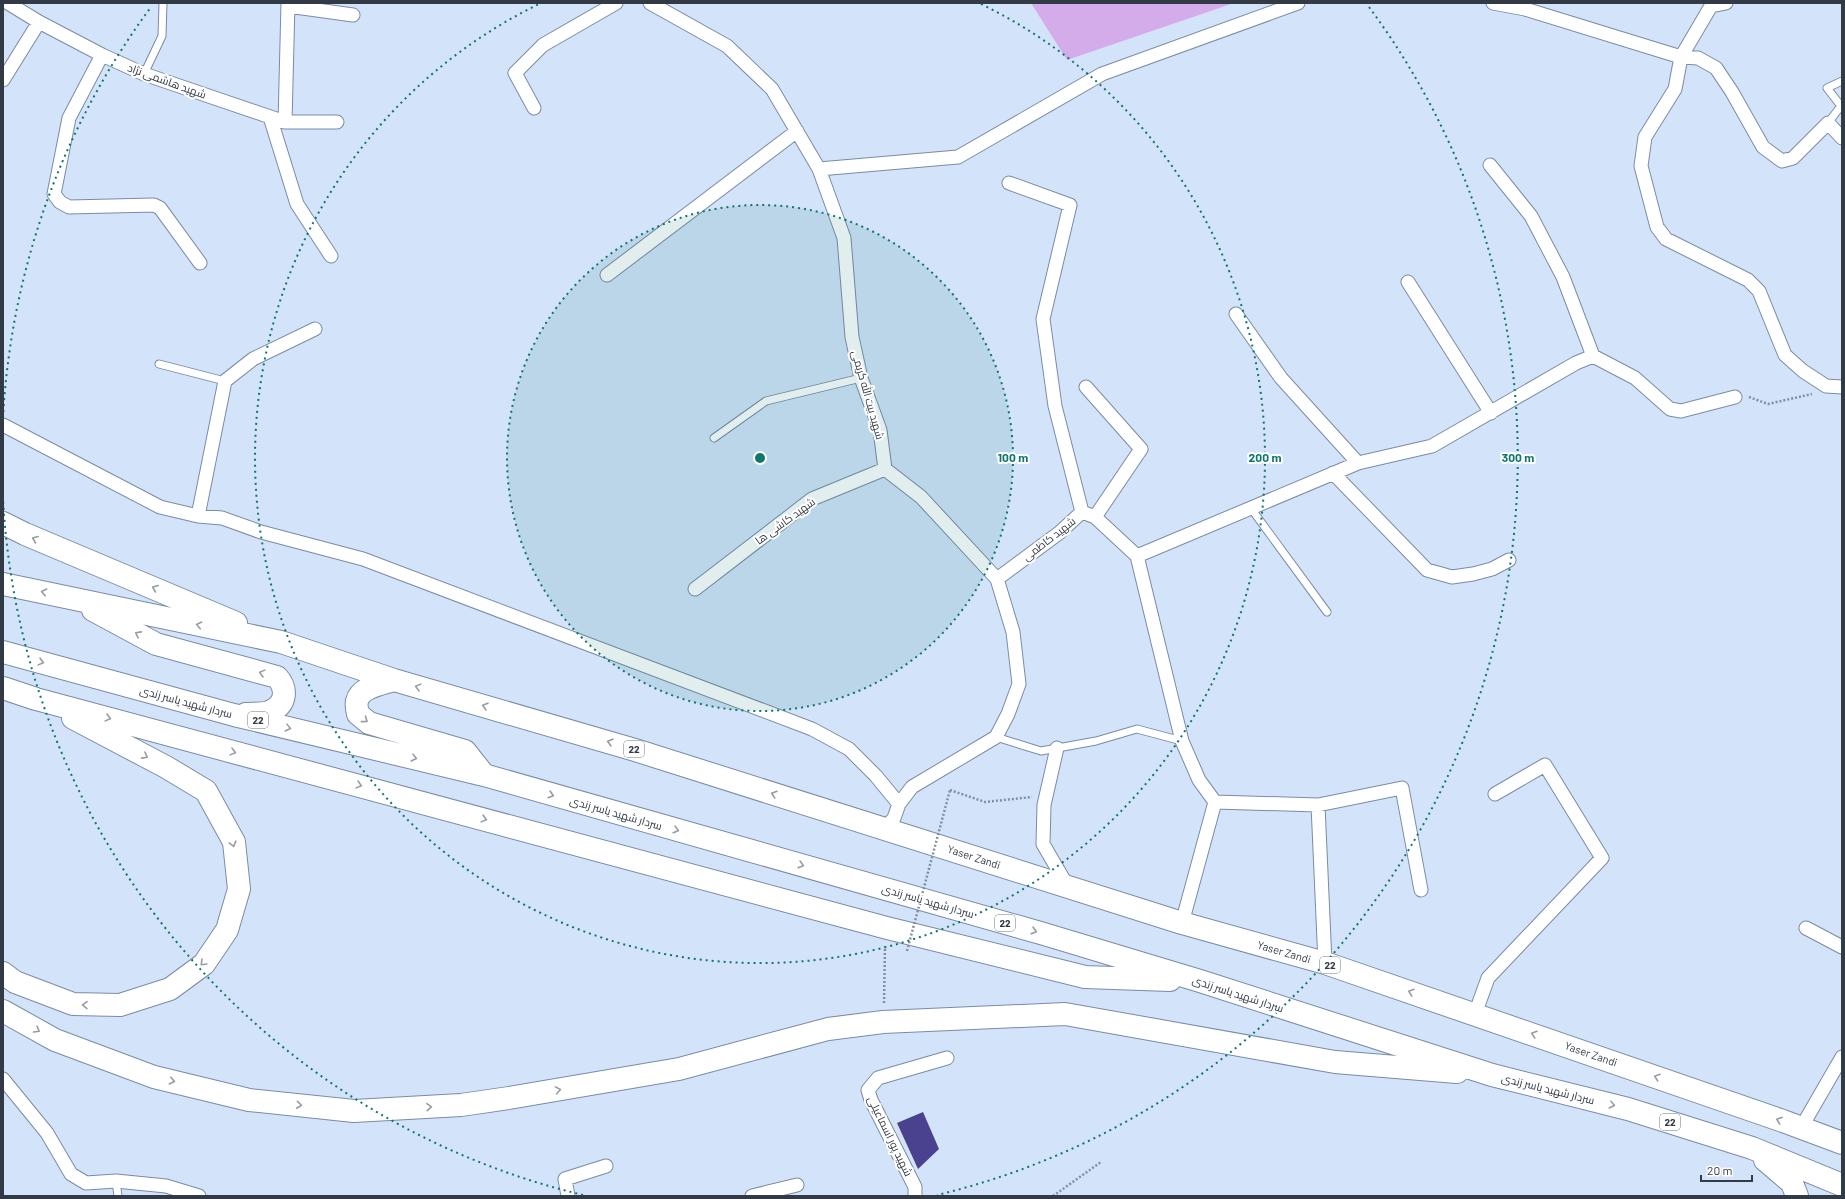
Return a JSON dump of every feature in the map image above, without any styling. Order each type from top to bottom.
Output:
[{"type":"highway","points":[[3,523],[25,534],[281,642]]},
{"type":"highway","name":"22","points":[[3,584],[281,642],[394,680]]},
{"type":"highway","points":[[70,598],[156,644],[277,677],[281,682],[284,690],[283,700],[279,706],[270,712],[234,715]]},
{"type":"highway","name":"سردار شهید یاسر زندی","points":[[3,652],[234,715],[484,775],[1044,934],[1200,981],[1492,1075],[1628,1109],[1752,1148],[1842,1184]]},
{"type":"highway","points":[[394,680],[373,686],[360,694],[356,702],[358,714],[369,723],[465,751],[484,775]]},
{"type":"highway","name":"Yaser Zandi","points":[[394,680],[635,750],[1182,923],[1325,963],[1801,1128],[1841,1140]]},
{"type":"highway","points":[[3,688],[36,699],[887,928],[1085,977],[1200,981]]},
{"type":"highway","points":[[3,974],[15,982],[73,1004],[120,1005],[170,989],[204,964],[228,930],[239,889],[234,842],[206,791],[166,767],[36,699]]},
{"type":"highway","points":[[3,1010],[55,1040],[154,1077],[249,1100],[354,1111],[461,1105],[679,1069],[828,1029],[883,1022],[1066,1014],[1335,1062],[1492,1075]]},
{"type":"highway","points":[[1752,1148],[1792,1183],[1797,1196]]},
{"type":"street","name":"شهید هاشمی نژاد","points":[[8,3],[38,22],[102,55],[144,74],[285,122],[337,122]]},
{"type":"street","points":[[534,108],[515,73],[543,45],[616,3]]},
{"type":"street","name":"شهید بیت الله کریمی","points":[[650,3],[727,46],[772,89],[820,169],[844,238],[852,337],[861,378],[880,430],[885,469]]},
{"type":"street","points":[[820,169],[958,157],[1102,74],[1298,3]]},
{"type":"street","points":[[1493,3],[1521,6],[1681,57],[1698,58],[1716,68],[1732,92],[1763,147],[1782,161],[1793,158],[1828,123],[1842,138]]},
{"type":"street","points":[[1726,3],[1710,5],[1681,57],[1675,89],[1645,137],[1641,166],[1657,227],[1666,239],[1748,280],[1759,291],[1785,355],[1803,371],[1826,386],[1842,387]]},
{"type":"street","points":[[285,122],[288,5],[353,15]]},
{"type":"street","points":[[3,80],[38,22]]},
{"type":"street","points":[[102,55],[69,118],[54,194],[60,202],[69,207],[154,205],[160,208],[200,263]]},
{"type":"street","points":[[270,117],[297,204],[331,256]]},
{"type":"street","points":[[607,275],[797,131]]},
{"type":"street","points":[[1490,165],[1531,216],[1563,277],[1593,356],[1635,378],[1670,409],[1681,411],[1735,397]]},
{"type":"street","points":[[1009,183],[1070,205],[1043,320],[1055,406],[1082,512]]},
{"type":"street","points":[[1408,282],[1491,413]]},
{"type":"street","points":[[1236,314],[1281,378],[1358,463]]},
{"type":"street","points":[[198,516],[225,381],[254,359],[315,329]]},
{"type":"street","points":[[1215,802],[1199,780],[1182,741],[1137,556],[1250,507],[1358,463],[1432,446],[1576,363],[1593,356]]},
{"type":"street","points":[[1086,387],[1141,449],[1095,517]]},
{"type":"street","points":[[3,425],[160,507],[198,516],[222,518],[261,532],[363,559],[812,729],[849,750],[876,776],[899,804]]},
{"type":"street","points":[[885,469],[921,497],[997,579],[1013,632],[1019,684],[1008,714],[996,737],[912,787],[899,804],[894,818],[885,828]]},
{"type":"street","name":"شهید کاشی ها","points":[[695,589],[812,499],[885,469]]},
{"type":"street","points":[[1333,473],[1427,570],[1452,577],[1492,569],[1509,560]]},
{"type":"street","name":"شهید کاظمی","points":[[997,579],[1059,533],[1082,512],[1095,517],[1137,556]]},
{"type":"street","points":[[1057,748],[1044,805],[1043,844],[1068,887]]},
{"type":"street","points":[[1475,1014],[1488,978],[1602,858],[1545,765],[1495,794]]},
{"type":"street","points":[[1215,802],[1318,805],[1402,788],[1421,890]]},
{"type":"street","points":[[1182,923],[1215,802]]},
{"type":"street","points":[[1318,805],[1325,963]]},
{"type":"street","points":[[1806,928],[1842,947]]},
{"type":"street","points":[[1801,1128],[1842,1057]]},
{"type":"street","name":"شهید پور اسماعیلی","points":[[915,1196],[915,1187],[871,1100],[868,1090],[878,1078],[947,1058]]},
{"type":"street","points":[[3,1079],[47,1133],[71,1174],[86,1183],[116,1181],[166,1186],[199,1196]]},
{"type":"street","points":[[568,1196],[565,1179],[606,1166]]},
{"type":"street","points":[[752,1196],[797,1185]]},
{"type":"lane","points":[[144,74],[162,36],[164,3]]},
{"type":"lane","points":[[1828,123],[1841,106],[1827,88],[1842,81]]},
{"type":"lane","points":[[159,364],[225,381]]},
{"type":"lane","points":[[714,438],[766,401],[861,378]]},
{"type":"lane","points":[[1250,507],[1326,612]]},
{"type":"lane","points":[[996,737],[1041,751],[1096,741],[1137,729],[1182,741]]},
{"type":"lane","points":[[116,1181],[118,1196]]},
{"type":"path","points":[[1735,397],[1750,397],[1768,404],[1818,393]]},
{"type":"path","points":[[907,951],[950,790],[985,802],[1047,795]]},
{"type":"path","points":[[883,1022],[887,928]]},
{"type":"path","points":[[1054,1196],[1101,1162]]},
{"type":"shaded area","points":[[1031,3],[1234,3],[1067,60]]},
{"type":"building","points":[[923,1112],[939,1149],[918,1169],[897,1123]]}]
